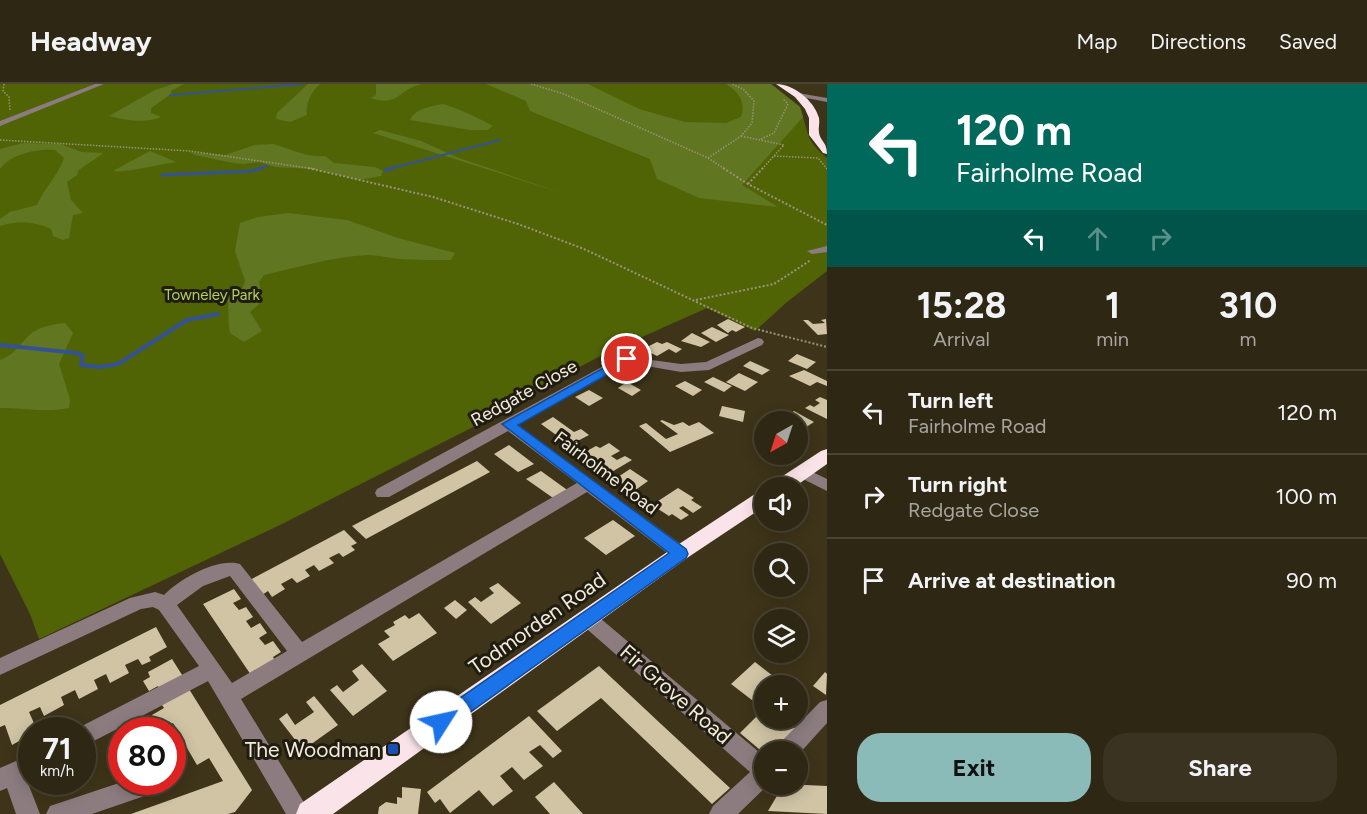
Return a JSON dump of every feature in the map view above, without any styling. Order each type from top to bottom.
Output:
[{"type":"highway","points":[[780,84],[798,95],[809,108],[814,118],[814,135],[827,151]]},
{"type":"highway","points":[[795,477],[827,455]]},
{"type":"highway","name":"Todmorden Road","points":[[310,814],[754,504]]},
{"type":"street","points":[[0,124],[101,84]]},
{"type":"street","points":[[798,95],[827,100]]},
{"type":"street","points":[[812,251],[827,249]]},
{"type":"street","name":"Redgate Close","points":[[383,493],[627,359],[681,368],[709,366],[758,342]]},
{"type":"street","name":"Fairholme Road","points":[[508,424],[680,554]]},
{"type":"street","points":[[802,472],[827,486]]},
{"type":"street","points":[[228,696],[588,484]]},
{"type":"street","points":[[166,605],[175,593],[219,570],[234,569],[300,654]]},
{"type":"street","points":[[0,667],[137,603],[155,599],[166,605],[212,669],[299,814]]},
{"type":"street","name":"Fir Grove Road","points":[[588,618],[754,762]]},
{"type":"street","points":[[140,717],[212,669]]},
{"type":"street","points":[[796,741],[827,709]]},
{"type":"street","points":[[15,773],[28,814]]},
{"type":"street","points":[[721,814],[754,782]]},
{"type":"street","points":[[58,814],[115,795]]},
{"type":"path","points":[[4,84],[3,91],[9,97],[10,111]]},
{"type":"path","points":[[531,84],[564,94],[708,158],[748,184],[827,225]]},
{"type":"path","points":[[708,158],[741,136],[752,123],[754,101],[743,90],[732,84]]},
{"type":"path","points":[[760,140],[774,133],[788,104],[781,97]]},
{"type":"path","points":[[741,136],[784,145],[748,184]]},
{"type":"path","points":[[1,140],[88,143],[219,154],[305,168],[394,188],[441,200],[559,239],[752,327],[827,347]]},
{"type":"path","points":[[773,156],[818,158],[827,169]]},
{"type":"path","points":[[694,301],[774,284],[811,262],[812,251]]},
{"type":"green space","name":"Towneley Park","points":[[0,84],[771,84],[800,107],[808,135],[814,146],[827,158],[827,271],[755,331],[707,308],[604,354],[531,393],[534,396],[280,525],[39,639],[30,614],[0,554]]},
{"type":"green space","points":[[173,84],[184,84],[171,91],[171,94],[151,108],[151,113],[161,117],[141,121],[109,116],[155,90]]},
{"type":"green space","points":[[308,84],[321,84],[310,98],[307,115],[290,122],[276,119],[277,113]]},
{"type":"green space","points":[[376,84],[423,84],[409,89],[394,99],[380,100],[371,98],[376,95]]},
{"type":"green space","points":[[486,84],[588,84],[639,109],[685,122],[726,123],[741,117],[743,107],[738,94],[726,84],[771,84],[800,107],[803,117],[742,185],[778,207],[699,198],[657,179],[650,159],[530,111],[526,101]]},
{"type":"green space","points":[[442,104],[493,126],[487,130],[470,130],[410,120],[420,110]]},
{"type":"green space","points":[[380,130],[421,141],[459,158],[565,194],[373,133]]},
{"type":"green space","points":[[23,143],[60,144],[82,152],[103,153],[80,169],[77,175],[67,182],[71,200],[83,213],[73,215],[69,238],[63,240],[53,236],[51,229],[38,224],[20,222],[0,226],[0,219],[10,212],[37,205],[64,158],[55,150],[33,151],[10,159],[0,169],[0,149]]},
{"type":"green space","points":[[273,144],[306,154],[325,156],[334,163],[375,167],[383,171],[381,176],[360,180],[312,169],[275,167],[259,162],[243,164],[228,162],[190,152],[225,155],[255,145]]},
{"type":"green space","points":[[150,151],[176,162],[135,170],[113,171]]},
{"type":"green space","points":[[288,213],[347,220],[398,238],[455,253],[451,260],[355,256],[264,275],[259,282],[260,303],[250,312],[262,331],[244,342],[230,333],[227,296],[242,289],[245,281],[235,251],[240,223],[258,217]]},
{"type":"green space","points":[[65,323],[73,333],[59,364],[70,399],[69,408],[43,410],[0,408],[0,360],[11,354],[33,332]]},
{"type":"building","points":[[728,319],[745,327],[728,333],[717,325]]},
{"type":"building","points":[[826,319],[827,334],[818,335],[803,320],[808,320],[813,324],[825,323],[821,320]]},
{"type":"building","points":[[712,327],[729,335],[716,342],[701,333]]},
{"type":"building","points":[[692,333],[710,342],[701,347],[681,341]]},
{"type":"building","points":[[657,342],[662,344],[667,342],[682,349],[676,353],[669,349],[657,356],[643,349]]},
{"type":"building","points":[[797,354],[816,362],[807,369],[788,361]]},
{"type":"building","points":[[750,361],[770,370],[762,375],[743,366]]},
{"type":"building","points":[[804,370],[827,381],[827,386],[817,382],[810,386],[789,376]]},
{"type":"building","points":[[739,373],[758,382],[745,391],[726,382]]},
{"type":"building","points":[[713,377],[732,386],[724,392],[704,382]]},
{"type":"building","points":[[685,381],[702,390],[693,396],[675,386]]},
{"type":"building","points":[[627,382],[641,390],[632,396],[618,388]]},
{"type":"building","points":[[589,390],[603,398],[589,406],[575,397]]},
{"type":"building","points":[[820,397],[827,400],[827,419],[805,408],[810,405],[814,407],[820,403],[815,400]]},
{"type":"building","points":[[722,406],[745,411],[743,422],[719,416]]},
{"type":"building","points":[[553,417],[574,432],[581,429],[589,435],[570,445],[541,424]]},
{"type":"building","points":[[660,421],[674,425],[683,422],[689,426],[699,422],[714,433],[670,452],[639,426],[646,423],[666,439],[678,434]]},
{"type":"building","points":[[609,443],[620,451],[611,456],[617,460],[625,456],[632,460],[610,473],[583,453],[596,446],[600,448]]},
{"type":"building","points":[[509,445],[534,464],[518,472],[494,454]]},
{"type":"building","points":[[477,461],[490,472],[366,539],[352,526]]},
{"type":"building","points":[[630,469],[648,481],[634,491],[615,479]]},
{"type":"building","points":[[541,471],[570,492],[556,500],[526,479]]},
{"type":"building","points":[[678,488],[694,498],[691,500],[702,507],[693,513],[683,506],[679,508],[689,515],[681,520],[672,514],[669,516],[652,505]]},
{"type":"building","points":[[613,520],[635,536],[606,555],[584,538]]},
{"type":"building","points":[[344,530],[357,543],[351,546],[355,550],[343,557],[339,553],[329,558],[334,563],[319,571],[314,565],[305,570],[310,576],[297,583],[292,578],[281,584],[285,589],[272,597],[268,591],[262,595],[250,580]]},
{"type":"building","points":[[498,583],[521,603],[491,624],[468,602],[475,597],[481,602],[494,593],[489,588]]},
{"type":"building","points":[[234,589],[241,599],[233,603],[239,610],[246,607],[253,617],[246,621],[251,628],[260,623],[267,633],[259,638],[265,645],[273,641],[281,652],[273,657],[277,664],[253,678],[203,604]]},
{"type":"building","points":[[455,600],[467,610],[456,619],[444,608]]},
{"type":"building","points":[[419,613],[437,633],[393,661],[378,644],[390,637],[384,631],[395,625],[393,622],[405,615],[409,619]]},
{"type":"building","points":[[156,627],[167,647],[149,657],[151,661],[142,665],[138,659],[125,665],[129,673],[110,683],[106,674],[94,680],[98,689],[79,699],[75,690],[61,697],[64,705],[44,716],[40,707],[29,712],[31,717],[18,717],[18,742],[12,745],[5,725],[0,727],[0,705]]},
{"type":"building","points":[[172,659],[184,678],[160,691],[158,686],[149,691],[143,681],[150,677],[148,672]]},
{"type":"building","points":[[754,663],[772,675],[754,675],[754,702],[731,684]]},
{"type":"building","points":[[362,664],[387,691],[353,716],[330,690],[337,685],[343,692],[359,680],[352,671]]},
{"type":"building","points":[[599,666],[730,788],[712,804],[601,698],[557,731],[537,711]]},
{"type":"building","points":[[825,672],[827,674],[826,695],[813,686]]},
{"type":"building","points":[[189,689],[252,790],[235,812],[228,814],[131,814],[223,781],[209,758],[197,765],[186,749],[186,717],[153,717],[152,715],[164,708],[162,705]]},
{"type":"building","points":[[314,696],[338,725],[303,750],[279,719],[287,713],[295,725],[314,712],[306,702]]},
{"type":"building","points":[[529,716],[562,751],[553,758],[540,745],[529,752],[543,766],[524,780],[512,767],[500,776],[513,791],[493,806],[479,790],[450,813],[440,799],[435,803],[427,792]]},
{"type":"building","points":[[754,719],[754,729],[796,729],[785,741],[754,741],[754,745],[740,733]]},
{"type":"building","points":[[554,782],[583,814],[550,814],[535,797]]},
{"type":"building","points":[[808,785],[827,786],[827,814],[768,811],[777,795],[808,795]]},
{"type":"building","points":[[402,787],[421,789],[418,814],[378,814],[379,807],[386,802],[397,804],[397,797],[402,798]]},
{"type":"waterway","points":[[170,95],[303,84]]},
{"type":"waterway","points":[[389,169],[500,140]]},
{"type":"waterway","points":[[257,169],[267,166]]},
{"type":"waterway","points":[[162,175],[251,171],[262,168]]},
{"type":"waterway","points":[[385,170],[394,168]]},
{"type":"waterway","points":[[0,345],[77,353],[83,356],[81,365],[100,367],[118,364],[187,320],[218,314]]},
{"type":"place","name":"The Woodman","points":[[393,749]]},
{"type":"route","points":[[441,722],[680,554],[508,424],[627,359]]}]
